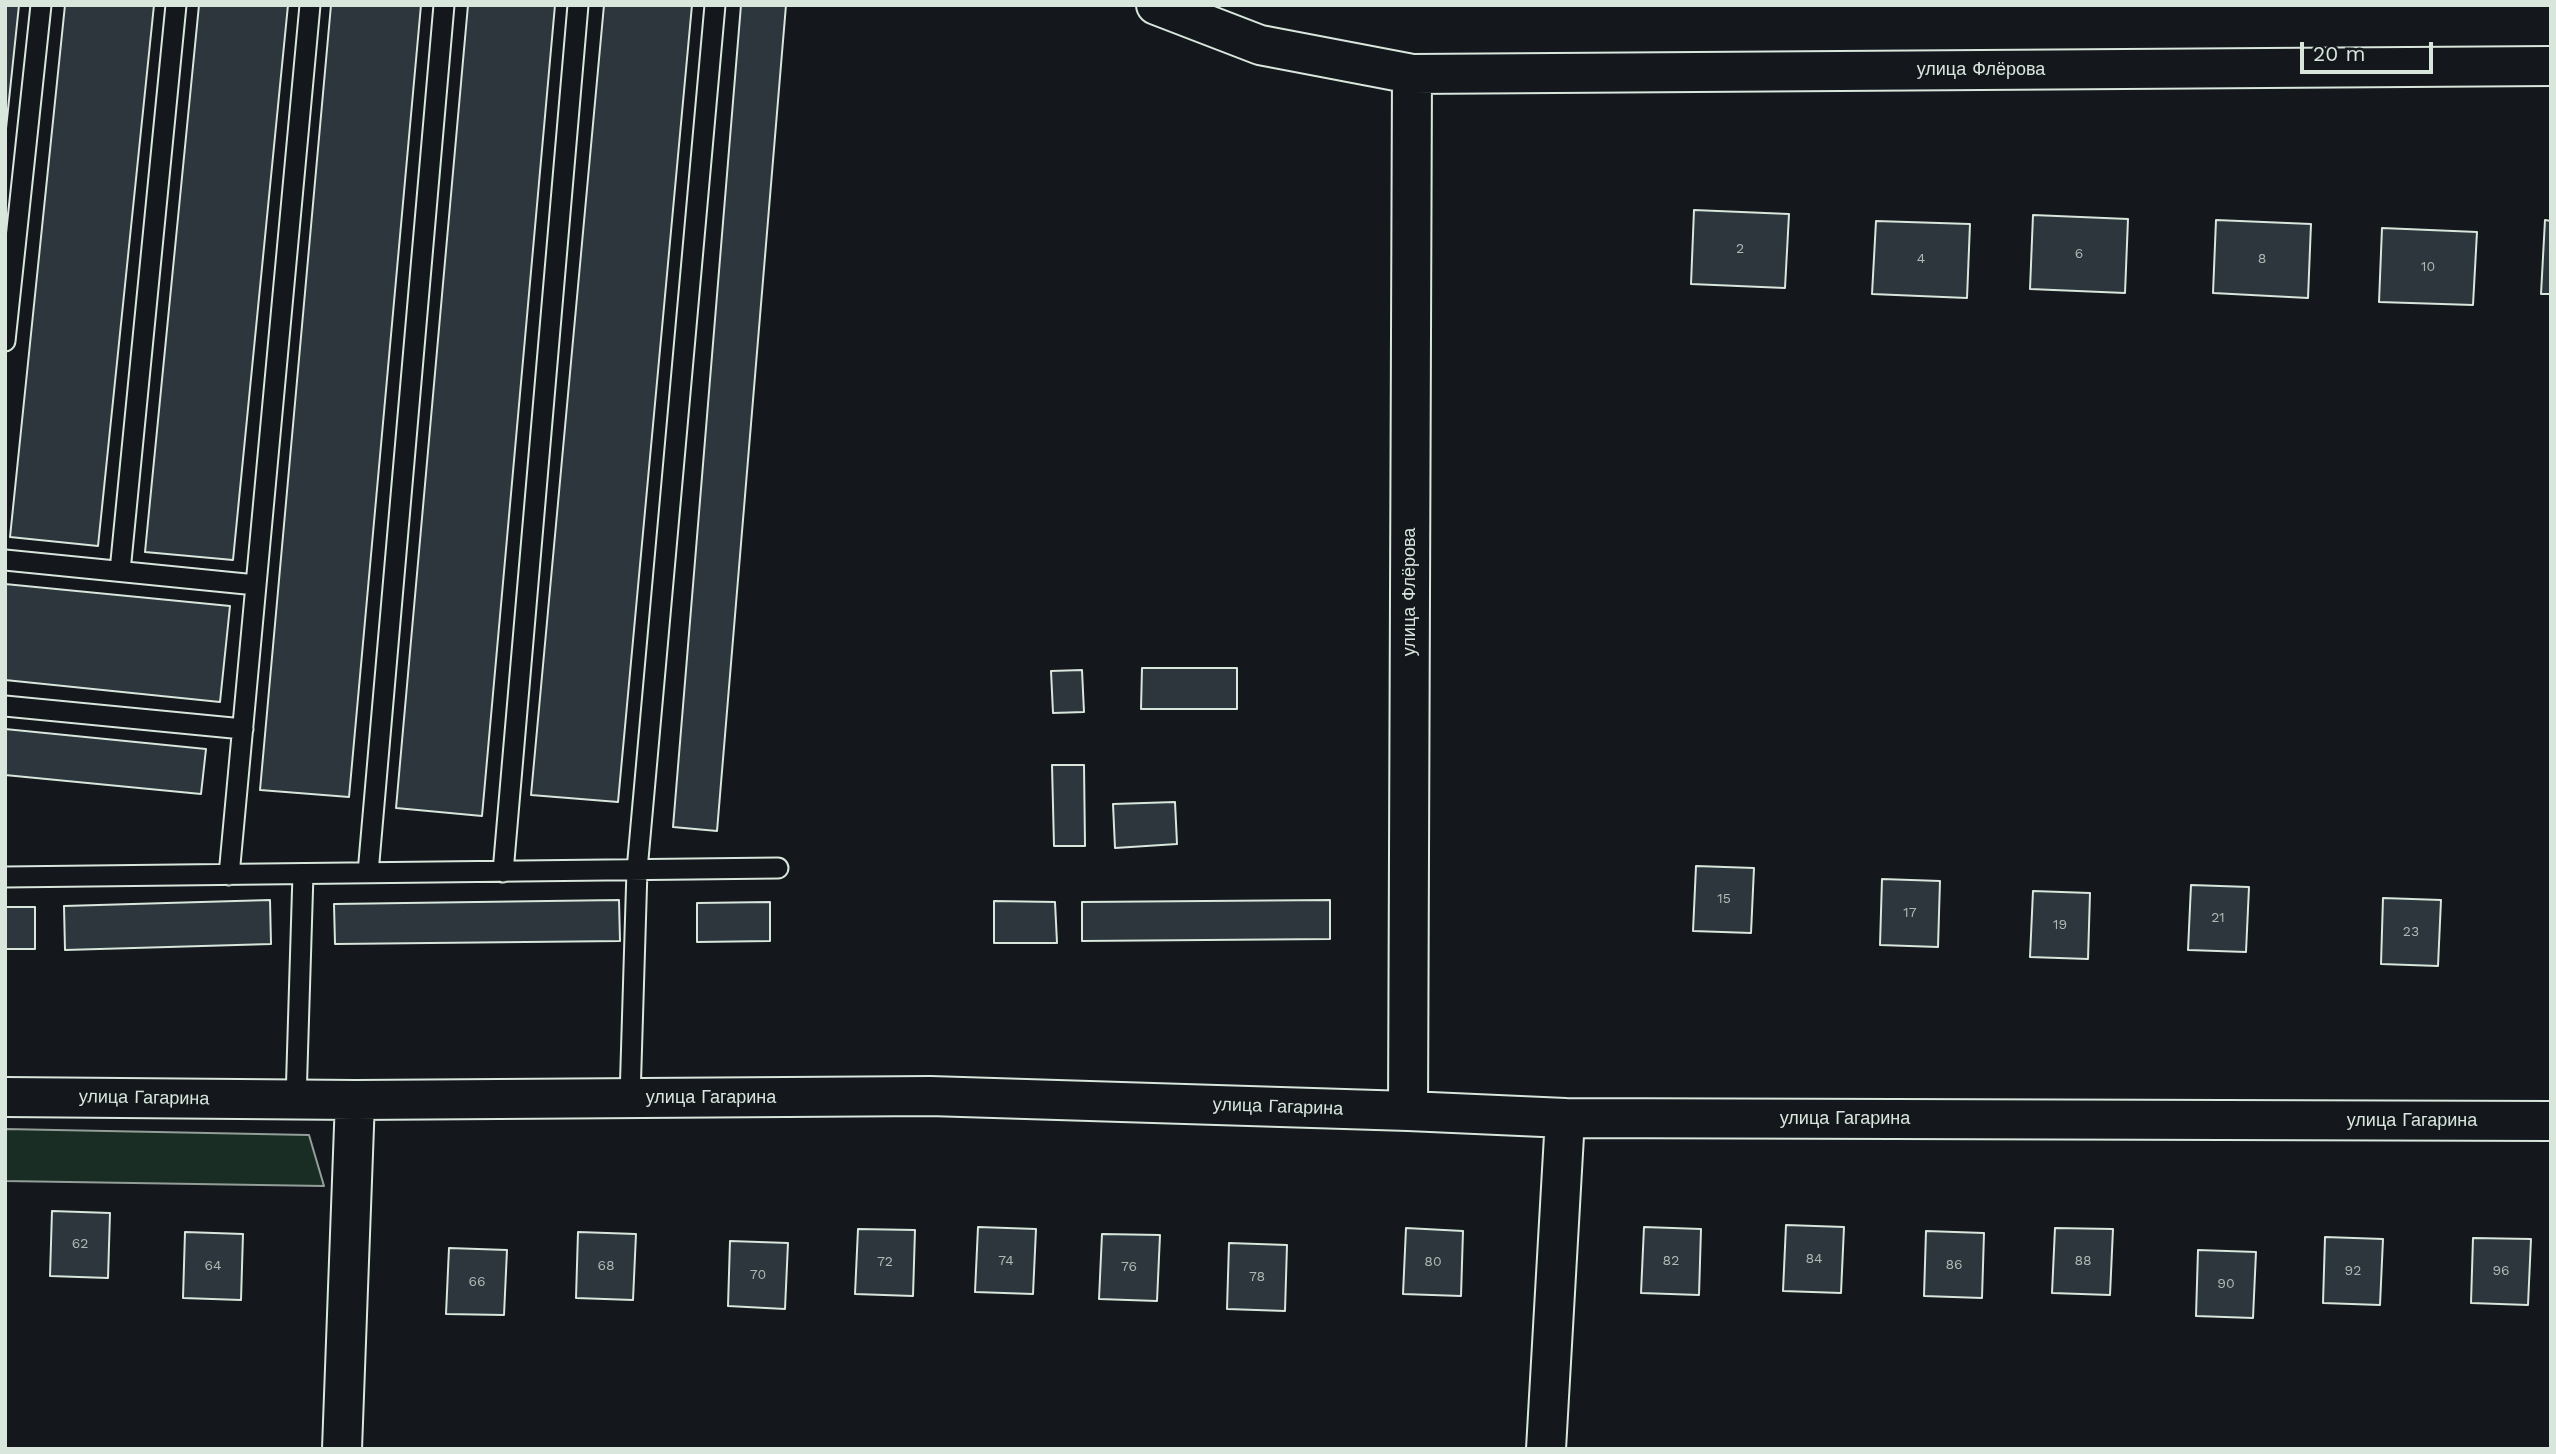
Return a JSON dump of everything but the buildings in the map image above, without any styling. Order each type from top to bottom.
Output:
[{"type":"street","name":"улица Флёрова","points":[[1156,5],[1260,45],[1412,74],[2551,66]]},
{"type":"street","name":"улица Флёрова","points":[[1409,1111],[1412,74]]},
{"type":"street","name":"улица Гагарина","points":[[5,1097],[355,1100],[930,1096],[1565,1118],[2551,1121]]},
{"type":"street","points":[[342,1449],[355,1100]]},
{"type":"street","points":[[1546,1449],[1565,1118]]},
{"type":"lane","points":[[5,341],[41,5]]},
{"type":"lane","points":[[120,571],[176,5]]},
{"type":"lane","points":[[229,875],[310,5]]},
{"type":"lane","points":[[368,873],[444,5]]},
{"type":"lane","points":[[503,872],[578,5]]},
{"type":"lane","points":[[630,1098],[637,870],[715,5]]},
{"type":"lane","points":[[5,560],[256,585]]},
{"type":"lane","points":[[5,706],[243,730]]},
{"type":"lane","points":[[5,877],[778,868]]},
{"type":"lane","points":[[296,1100],[303,874]]},
{"type":"green space","points":[[5,1129],[309,1135],[324,1186],[5,1181]]}]
